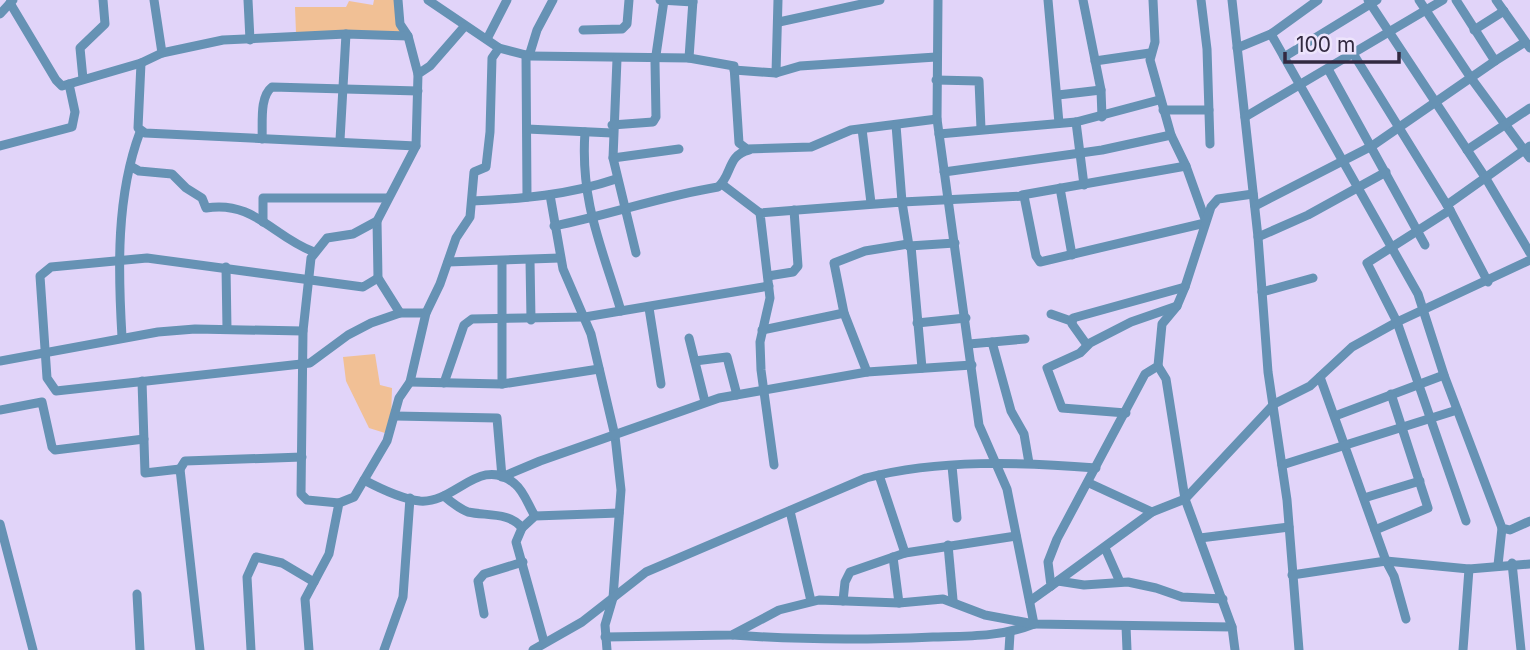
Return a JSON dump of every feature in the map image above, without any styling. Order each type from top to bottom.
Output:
[{"type":"street","points":[[83,79],[80,48],[105,24],[103,0]]},
{"type":"street","points":[[154,0],[162,53]]},
{"type":"street","points":[[248,0],[250,40]]},
{"type":"street","points":[[398,0],[400,24],[408,36],[418,75],[416,146],[377,221],[378,278],[400,313]]},
{"type":"street","points":[[428,0],[464,27],[499,48],[527,55],[617,59],[689,58],[729,63],[734,70],[738,143],[749,150]]},
{"type":"street","points":[[486,39],[507,0]]},
{"type":"street","points":[[527,197],[527,55],[554,0]]},
{"type":"street","points":[[583,30],[622,29],[628,24],[629,0]]},
{"type":"street","points":[[527,129],[585,132],[653,122],[656,117],[653,86],[663,0],[693,1],[689,58]]},
{"type":"street","points":[[776,73],[778,0]]},
{"type":"street","points":[[779,22],[880,0]]},
{"type":"street","points":[[938,0],[937,120],[979,425],[988,451],[997,464],[1007,489],[1034,624]]},
{"type":"street","points":[[1048,0],[1059,123]]},
{"type":"street","points":[[1083,0],[1101,90],[1102,117]]},
{"type":"street","points":[[1153,0],[1155,42],[1150,53],[1160,100],[1205,221]]},
{"type":"street","points":[[1201,0],[1210,144]]},
{"type":"street","points":[[1232,0],[1289,527],[1299,650]]},
{"type":"street","points":[[1237,48],[1271,34],[1318,0]]},
{"type":"street","points":[[1419,0],[1505,126],[1528,151],[1485,177],[1418,230],[1367,263],[1397,321],[1428,418],[1466,521]]},
{"type":"street","points":[[1245,117],[1443,0]]},
{"type":"street","points":[[1456,0],[1495,61]]},
{"type":"street","points":[[1255,206],[1344,163],[1495,61],[1528,45],[1496,0]]},
{"type":"street","points":[[0,14],[11,1],[59,85],[141,63],[162,53],[223,40],[346,34],[408,36]]},
{"type":"street","points":[[1284,57],[1372,1],[1485,177],[1530,253]]},
{"type":"street","points":[[1474,30],[1504,11]]},
{"type":"street","points":[[418,75],[437,59],[464,27]]},
{"type":"street","points":[[340,141],[346,34]]},
{"type":"street","points":[[1271,34],[1391,246],[1423,309],[1444,375],[1502,528],[1498,565]]},
{"type":"street","points":[[377,221],[353,234],[327,238],[314,252],[303,331],[303,498],[339,503],[351,501],[387,442],[396,416],[398,398],[410,382],[426,313],[456,238],[470,217],[474,172],[486,167],[492,58],[499,48]]},
{"type":"street","points":[[1095,61],[1150,53]]},
{"type":"street","points":[[1354,55],[1448,208],[1488,282]]},
{"type":"street","points":[[734,70],[776,73],[800,66],[936,57]]},
{"type":"street","points":[[617,59],[612,129],[613,158],[636,253]]},
{"type":"street","points":[[122,337],[122,212],[141,132],[138,128],[141,63]]},
{"type":"street","points":[[1328,69],[1425,244]]},
{"type":"street","points":[[936,80],[979,81],[981,130]]},
{"type":"street","points":[[0,146],[72,127],[75,112],[69,84]]},
{"type":"street","points":[[262,139],[264,101],[267,91],[272,87],[418,91]]},
{"type":"street","points":[[1058,95],[1101,90]]},
{"type":"street","points":[[939,134],[1076,122],[1160,100]]},
{"type":"street","points":[[1467,150],[1530,108]]},
{"type":"street","points":[[1163,110],[1209,110]]},
{"type":"street","points":[[723,185],[733,160],[740,152],[811,146],[851,130],[937,120]]},
{"type":"street","points":[[1076,122],[1084,185]]},
{"type":"street","points":[[896,125],[902,202],[922,369]]},
{"type":"street","points":[[862,129],[871,203]]},
{"type":"street","points":[[141,132],[416,146]]},
{"type":"street","points":[[585,132],[583,158],[592,218],[600,253],[621,311]]},
{"type":"street","points":[[944,172],[1079,154],[1171,135]]},
{"type":"street","points":[[613,158],[679,149]]},
{"type":"street","points":[[554,226],[592,218],[664,196],[723,185],[760,213],[871,203],[1022,195],[1186,166]]},
{"type":"street","points":[[132,167],[139,171],[172,174],[186,188],[202,198],[206,208],[248,212],[289,242],[314,252]]},
{"type":"street","points":[[1258,237],[1358,190],[1386,172]]},
{"type":"street","points":[[472,201],[550,195],[587,189],[616,179]]},
{"type":"street","points":[[1060,188],[1072,256]]},
{"type":"street","points":[[1235,650],[1232,627],[1223,599],[1185,499],[1166,379],[1158,366],[1162,324],[1177,306],[1185,288],[1205,221],[1218,199],[1253,194]]},
{"type":"street","points":[[550,195],[560,258],[572,294],[585,317],[615,436],[621,490],[613,598],[606,613],[607,650]]},
{"type":"street","points":[[1022,195],[1027,200],[1038,260],[1044,263],[1205,221]]},
{"type":"street","points":[[263,222],[263,198],[388,198]]},
{"type":"street","points":[[444,383],[467,321],[472,318],[531,320],[585,317],[649,308],[769,281],[797,271],[793,210]]},
{"type":"street","points":[[760,213],[770,298],[762,330],[763,390],[774,465]]},
{"type":"street","points":[[867,372],[844,313],[834,263],[865,251],[955,243]]},
{"type":"street","points":[[378,278],[363,287],[147,258],[45,270],[40,284],[47,378],[56,391],[303,364],[319,359],[348,335],[371,323],[400,313],[426,313]]},
{"type":"street","points":[[448,262],[560,258]]},
{"type":"street","points":[[530,260],[531,320]]},
{"type":"street","points":[[1030,601],[1152,513],[1185,499],[1274,404],[1301,392],[1352,346],[1397,321],[1488,282],[1530,260]]},
{"type":"street","points":[[502,262],[502,384]]},
{"type":"street","points":[[226,267],[227,329]]},
{"type":"street","points":[[1262,292],[1313,278]]},
{"type":"street","points":[[1070,321],[1185,288]]},
{"type":"street","points":[[1126,413],[1066,409],[1060,405],[1047,368],[1080,353],[1087,345],[1131,322],[1177,306]]},
{"type":"street","points":[[649,308],[661,384]]},
{"type":"street","points":[[762,330],[844,313]]},
{"type":"street","points":[[1051,314],[1070,321],[1087,345]]},
{"type":"street","points":[[917,323],[966,318]]},
{"type":"street","points":[[0,361],[122,337],[195,328],[303,331]]},
{"type":"street","points":[[689,338],[705,402]]},
{"type":"street","points":[[969,344],[1025,339]]},
{"type":"street","points":[[992,342],[1011,411],[1024,435],[1029,463]]},
{"type":"street","points":[[695,361],[727,357],[737,395]]},
{"type":"street","points":[[502,477],[705,402],[867,372],[972,365]]},
{"type":"street","points":[[1055,584],[1049,556],[1145,374],[1158,366]]},
{"type":"street","points":[[410,382],[502,384],[599,369]]},
{"type":"street","points":[[1335,416],[1444,375]]},
{"type":"street","points":[[1320,377],[1386,561],[1394,576],[1406,620]]},
{"type":"street","points":[[142,381],[145,473],[180,470]]},
{"type":"street","points":[[1375,530],[1427,510],[1391,394]]},
{"type":"street","points":[[0,410],[42,401],[55,450],[144,439]]},
{"type":"street","points":[[1282,465],[1457,410]]},
{"type":"street","points":[[396,416],[497,418],[502,477]]},
{"type":"street","points":[[200,650],[180,470],[186,461],[302,457]]},
{"type":"street","points":[[533,650],[582,622],[646,572],[846,485],[879,475],[952,466],[1029,463],[1096,467]]},
{"type":"street","points":[[952,466],[957,518]]},
{"type":"street","points":[[364,480],[420,501],[444,496],[474,477],[489,474],[502,477],[516,485],[535,516]]},
{"type":"street","points":[[879,475],[905,553]]},
{"type":"street","points":[[1364,498],[1420,481]]},
{"type":"street","points":[[1089,483],[1152,513]]},
{"type":"street","points":[[444,496],[465,511],[516,520],[522,527]]},
{"type":"street","points":[[384,650],[403,597],[411,498]]},
{"type":"street","points":[[309,650],[305,599],[333,541],[339,503]]},
{"type":"street","points":[[790,511],[811,601]]},
{"type":"street","points":[[544,642],[516,542],[522,527],[535,516],[619,513]]},
{"type":"street","points":[[1502,528],[1510,530],[1530,522]]},
{"type":"street","points":[[0,524],[33,650]]},
{"type":"street","points":[[1200,538],[1289,527]]},
{"type":"street","points":[[843,601],[845,582],[850,572],[905,553],[1016,536]]},
{"type":"street","points":[[948,545],[953,600]]},
{"type":"street","points":[[1105,548],[1120,582]]},
{"type":"street","points":[[893,556],[898,603]]},
{"type":"street","points":[[251,650],[247,576],[256,557],[282,563],[314,582]]},
{"type":"street","points":[[1292,575],[1386,561],[1469,569],[1512,563],[1530,564]]},
{"type":"street","points":[[484,614],[478,581],[484,574],[523,562]]},
{"type":"street","points":[[1512,563],[1521,650]]},
{"type":"street","points":[[1463,650],[1469,569]]},
{"type":"street","points":[[1055,584],[1120,582],[1156,587],[1182,597],[1223,599]]},
{"type":"street","points":[[137,594],[140,650]]},
{"type":"street","points":[[732,635],[770,614],[811,601],[898,603],[953,600],[985,615],[1034,624],[1232,627]]},
{"type":"street","points":[[605,637],[732,635],[783,639],[888,639],[1010,634],[1034,624]]},
{"type":"street","points":[[1126,626],[1127,650]]},
{"type":"street","points":[[1009,650],[1010,634]]},
{"type":"street","points":[[783,639],[783,650]]},
{"type":"street","points":[[888,639],[888,650]]},
{"type":"shaded area","points":[[374,0],[394,0],[400,32],[296,33],[295,7],[346,7],[349,1],[373,5]]},
{"type":"shaded area","points":[[375,354],[380,385],[392,388],[391,421],[385,433],[369,428],[346,381],[343,357]]}]
